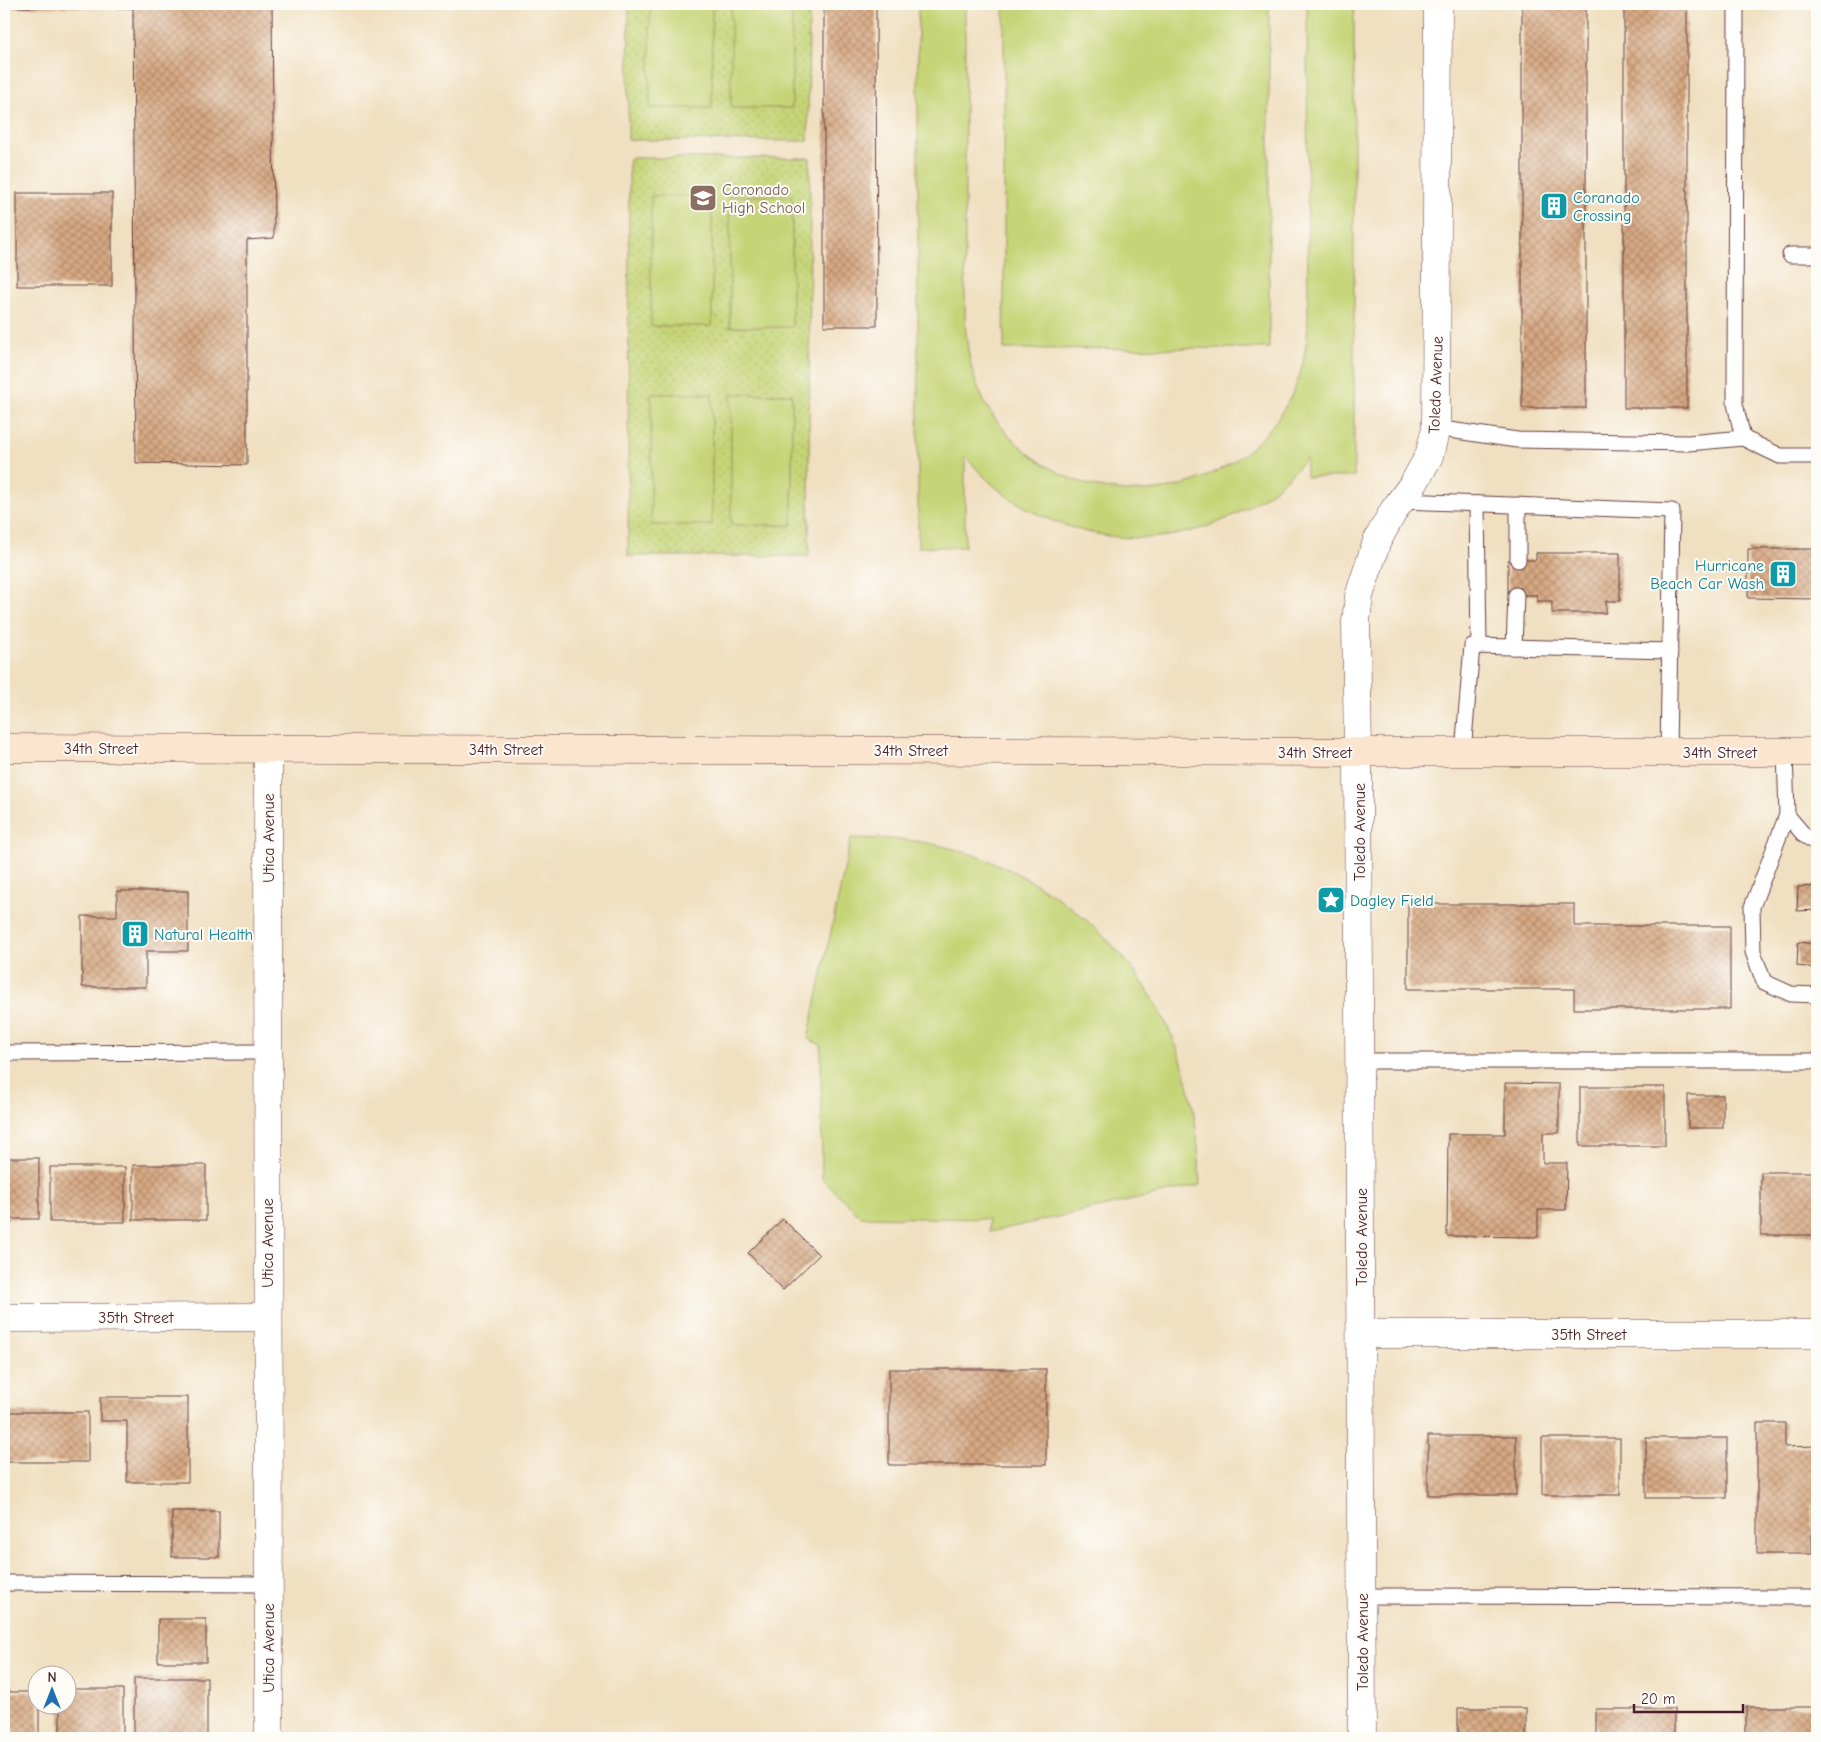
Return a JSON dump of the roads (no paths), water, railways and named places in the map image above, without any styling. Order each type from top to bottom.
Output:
[{"type":"main road","name":"34th Street","points":[[4,748],[1817,752]]},
{"type":"street","name":"Toledo Avenue","points":[[1362,1738],[1360,1062],[1356,621],[1359,596],[1377,541],[1429,456],[1436,428],[1438,4]]},
{"type":"street","name":"Utica Avenue","points":[[268,748],[269,1738]]},
{"type":"street","name":"35th Street","points":[[4,1318],[268,1317]]},
{"type":"street","name":"35th Street","points":[[1361,1334],[1817,1334]]},
{"type":"lane","points":[[1736,4],[1735,404],[1743,438]]},
{"type":"lane","points":[[1790,255],[1817,255]]},
{"type":"lane","points":[[1436,428],[1517,440],[1688,443],[1743,438],[1780,456],[1817,456]]},
{"type":"lane","points":[[1401,501],[1672,511],[1668,752]]},
{"type":"lane","points":[[1477,504],[1479,646]]},
{"type":"lane","points":[[1518,506],[1518,560]]},
{"type":"lane","points":[[1514,647],[1516,595]]},
{"type":"lane","points":[[1463,752],[1472,646],[1670,651]]},
{"type":"lane","points":[[1786,752],[1788,815],[1752,908],[1753,952],[1764,982],[1791,994],[1817,994]]},
{"type":"lane","points":[[1788,815],[1804,835],[1817,843]]},
{"type":"lane","points":[[4,1053],[267,1052]]},
{"type":"lane","points":[[1360,1062],[1817,1061]]},
{"type":"lane","points":[[4,1583],[268,1584]]},
{"type":"lane","points":[[1362,1596],[1817,1597]]},
{"type":"place","name":"Coronado High School","points":[[703,198]]},
{"type":"place","name":"Coranado Crossing","points":[[1554,206]]},
{"type":"place","name":"Hurricane Beach Car Wash","points":[[1783,574]]},
{"type":"place","name":"Dagley Field","points":[[1331,900]]},
{"type":"place","name":"Natural Health","points":[[135,934]]}]
